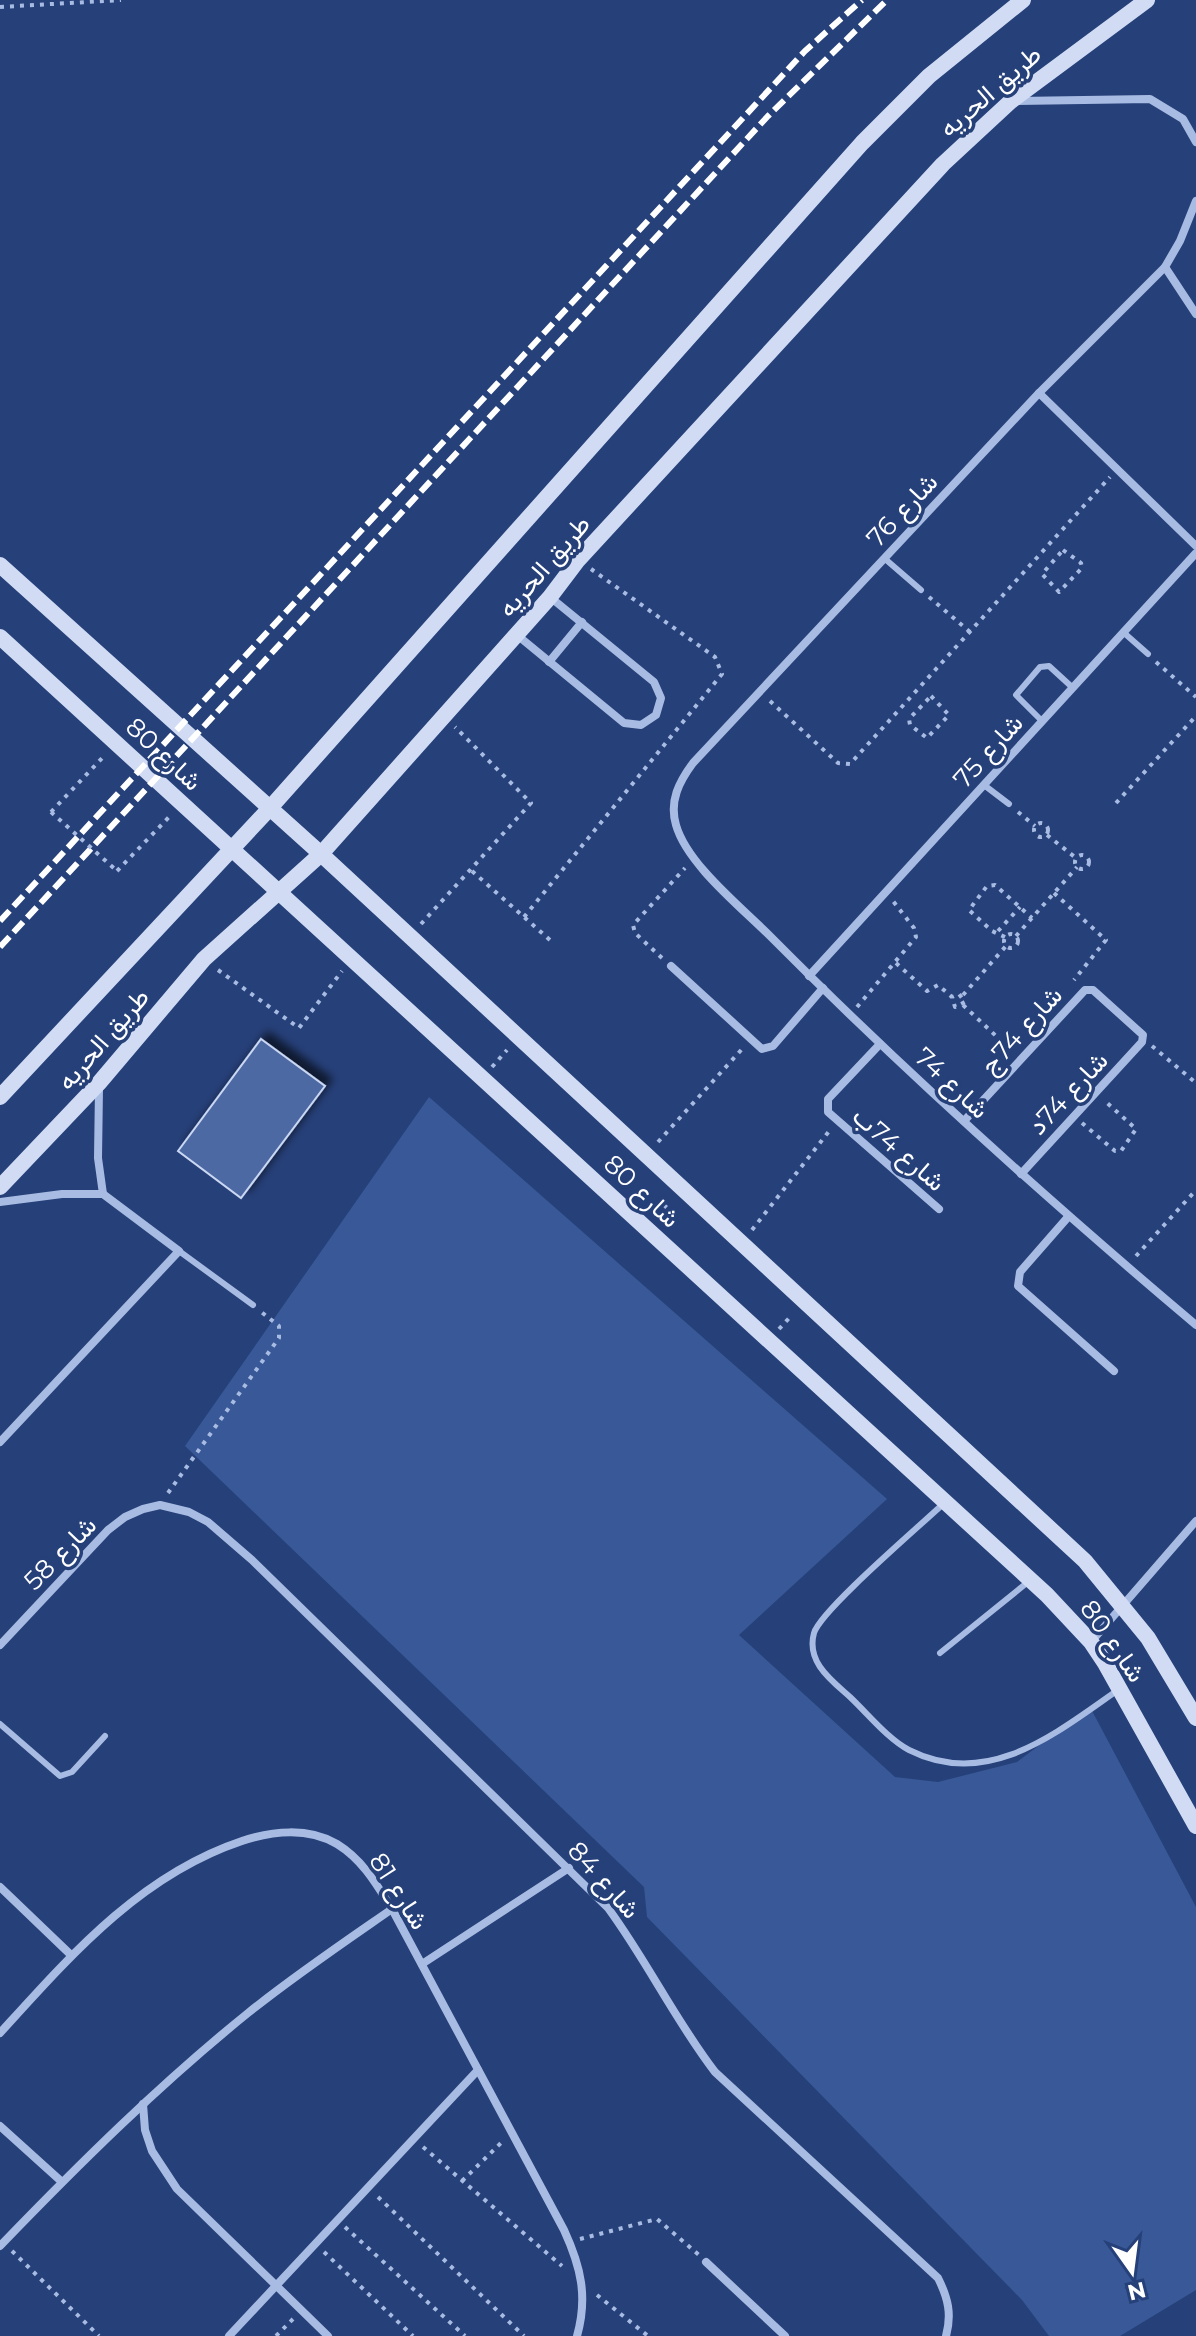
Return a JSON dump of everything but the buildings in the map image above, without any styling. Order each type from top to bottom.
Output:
[{"type":"street","name":"طريق الحريه","points":[[0,1097],[233,849],[862,143],[929,76],[1023,0]]},
{"type":"street","name":"طريق الحريه","points":[[0,1187],[99,1083],[204,959],[282,893],[321,854],[550,597],[578,560],[943,164],[1011,101],[1147,0]]},
{"type":"street","points":[[1011,101],[1150,99],[1183,119],[1196,142]]},
{"type":"street","name":"شارع 76","points":[[695,857],[676,826],[674,804],[679,782],[759,692],[1039,393],[1165,267],[1180,241],[1196,201]]},
{"type":"street","points":[[1165,267],[1196,314]]},
{"type":"street","points":[[1039,393],[1196,546]]},
{"type":"street","name":"شارع 75","points":[[809,976],[1196,553]]},
{"type":"street","name":"شارع 80","points":[[0,565],[321,854],[1085,1561],[1124,1604],[1196,1718]]},
{"type":"street","points":[[516,635],[624,723],[641,725],[656,715],[661,698],[654,682],[550,597]]},
{"type":"street","points":[[549,662],[582,622]]},
{"type":"street","name":"شارع 80","points":[[0,637],[1031,1580],[1091,1642],[1196,1826]]},
{"type":"street","name":"شارع 74","points":[[695,857],[809,976],[880,1044],[1068,1217],[1196,1325]]},
{"type":"street","points":[[671,966],[759,1048],[770,1048],[823,988]]},
{"type":"street","name":"شارع 74ج","points":[[964,1121],[1087,989],[1093,990],[1144,1039]]},
{"type":"street","name":"شارع 74د","points":[[1021,1174],[1144,1039]]},
{"type":"street","name":"شارع 74ب","points":[[880,1044],[828,1099],[828,1112],[939,1209]]},
{"type":"street","points":[[99,1083],[97,1145],[103,1194]]},
{"type":"street","points":[[0,1202],[62,1194],[103,1194],[179,1251],[0,1442]]},
{"type":"street","points":[[1068,1217],[1020,1272],[1018,1286],[1114,1371]]},
{"type":"street","name":"شارع 58","points":[[0,1645],[108,1530],[125,1517],[160,1505]]},
{"type":"street","name":"شارع 84","points":[[160,1505],[189,1512],[208,1522],[252,1560],[608,1908],[641,1953],[689,2038],[715,2072],[938,2278],[947,2295],[950,2314],[946,2336]]},
{"type":"street","points":[[1091,1642],[1196,1521]]},
{"type":"street","name":"شارع 81","points":[[0,2033],[71,1955],[167,1874],[208,1853],[280,1832],[308,1834],[335,1843],[358,1860],[392,1909],[570,2242],[583,2284],[583,2315],[577,2336]]},
{"type":"street","points":[[422,1964],[569,1868]]},
{"type":"street","points":[[0,1887],[71,1955]]},
{"type":"street","points":[[2,2244],[143,2104],[247,2014],[392,1909]]},
{"type":"street","points":[[229,2336],[478,2070]]},
{"type":"street","points":[[143,2104],[145,2130],[163,2171],[177,2189],[328,2336]]},
{"type":"street","points":[[0,2126],[62,2182]]},
{"type":"street","points":[[706,2262],[785,2336]]},
{"type":"lane","points":[[884,558],[921,590]]},
{"type":"lane","points":[[1123,632],[1148,654]]},
{"type":"lane","points":[[1042,721],[1016,695],[1040,667],[1049,666],[1073,688]]},
{"type":"lane","points":[[984,785],[1009,804]]},
{"type":"lane","points":[[179,1251],[253,1305]]},
{"type":"lane","points":[[945,1501],[822,1618],[812,1645],[823,1673],[907,1749],[940,1761],[974,1764],[1009,1758],[1041,1743],[1120,1689]]},
{"type":"lane","points":[[940,1653],[1031,1580]]},
{"type":"lane","points":[[0,1724],[60,1776],[72,1772],[105,1736]]},
{"type":"path","points":[[0,7],[121,0]]},
{"type":"path","points":[[759,692],[844,765],[852,762],[1118,469]]},
{"type":"path","points":[[1066,550],[1082,567],[1060,592],[1042,576],[1053,560],[1066,550]]},
{"type":"path","points":[[1043,551],[1053,560]]},
{"type":"path","points":[[921,590],[970,632]]},
{"type":"path","points":[[1148,654],[1196,697]]},
{"type":"path","points":[[931,696],[949,713],[927,738],[909,722],[920,706],[931,696]]},
{"type":"path","points":[[910,698],[920,706]]},
{"type":"path","points":[[409,937],[472,871],[531,801],[443,716]]},
{"type":"path","points":[[1116,803],[1196,716]]},
{"type":"path","points":[[116,743],[51,812],[117,871],[182,804]]},
{"type":"path","points":[[1009,804],[1035,826],[1036,834],[1046,835],[1076,858],[1077,867]]},
{"type":"path","points":[[1035,826],[1047,825],[1046,835]]},
{"type":"path","points":[[1006,946],[1016,946],[1016,936],[1077,867],[1088,866],[1089,859],[1082,855],[1076,858]]},
{"type":"path","points":[[671,966],[635,933],[633,925],[695,857]]},
{"type":"path","points":[[472,871],[550,940]]},
{"type":"path","points":[[1020,907],[998,931],[993,932],[970,911],[969,906],[993,884],[1020,907],[1032,918]]},
{"type":"path","points":[[850,1015],[916,934],[886,891]]},
{"type":"path","points":[[1054,893],[1106,940],[1073,981]]},
{"type":"path","points":[[952,997],[963,995],[1006,946],[1005,937],[998,931]]},
{"type":"path","points":[[1005,937],[1010,934],[1016,936]]},
{"type":"path","points":[[204,959],[299,1028],[351,959]]},
{"type":"path","points":[[896,962],[926,991],[938,985],[952,997],[955,1007],[963,1005]]},
{"type":"path","points":[[963,995],[963,1005],[1021,1060]]},
{"type":"path","points":[[483,1077],[519,1036]]},
{"type":"path","points":[[1144,1039],[1196,1083]]},
{"type":"path","points":[[646,1154],[750,1040]]},
{"type":"path","points":[[1012,1052],[1022,1040]]},
{"type":"path","points":[[1074,1116],[1115,1151],[1121,1151],[1136,1129],[1095,1093]]},
{"type":"path","points":[[742,1243],[836,1121]]},
{"type":"path","points":[[646,1227],[682,1187]]},
{"type":"path","points":[[1127,1267],[1196,1190]]},
{"type":"path","points":[[769,1339],[805,1301]]},
{"type":"path","points":[[160,1505],[280,1336],[279,1326],[253,1305]]},
{"type":"path","points":[[462,2181],[512,2132]]},
{"type":"path","points":[[413,2139],[648,2336]]},
{"type":"path","points":[[368,2188],[524,2336]]},
{"type":"path","points":[[570,2242],[657,2219],[706,2262]]},
{"type":"path","points":[[337,2220],[465,2336]]},
{"type":"path","points":[[2,2244],[99,2336]]},
{"type":"path","points":[[315,2244],[413,2336]]},
{"type":"path","points":[[276,2336],[301,2310]]},
{"type":"shaded area","points":[[429,1097],[887,1499],[739,1635],[895,1777],[938,1782],[1017,1762],[1090,1707],[1196,1907],[1196,2290],[1120,2336],[1049,2336],[1022,2300],[647,1917],[644,1887],[185,1446]]},
{"type":"railway","points":[[0,921],[805,51],[862,0]]},
{"type":"railway","points":[[0,947],[768,116],[887,0]]}]
